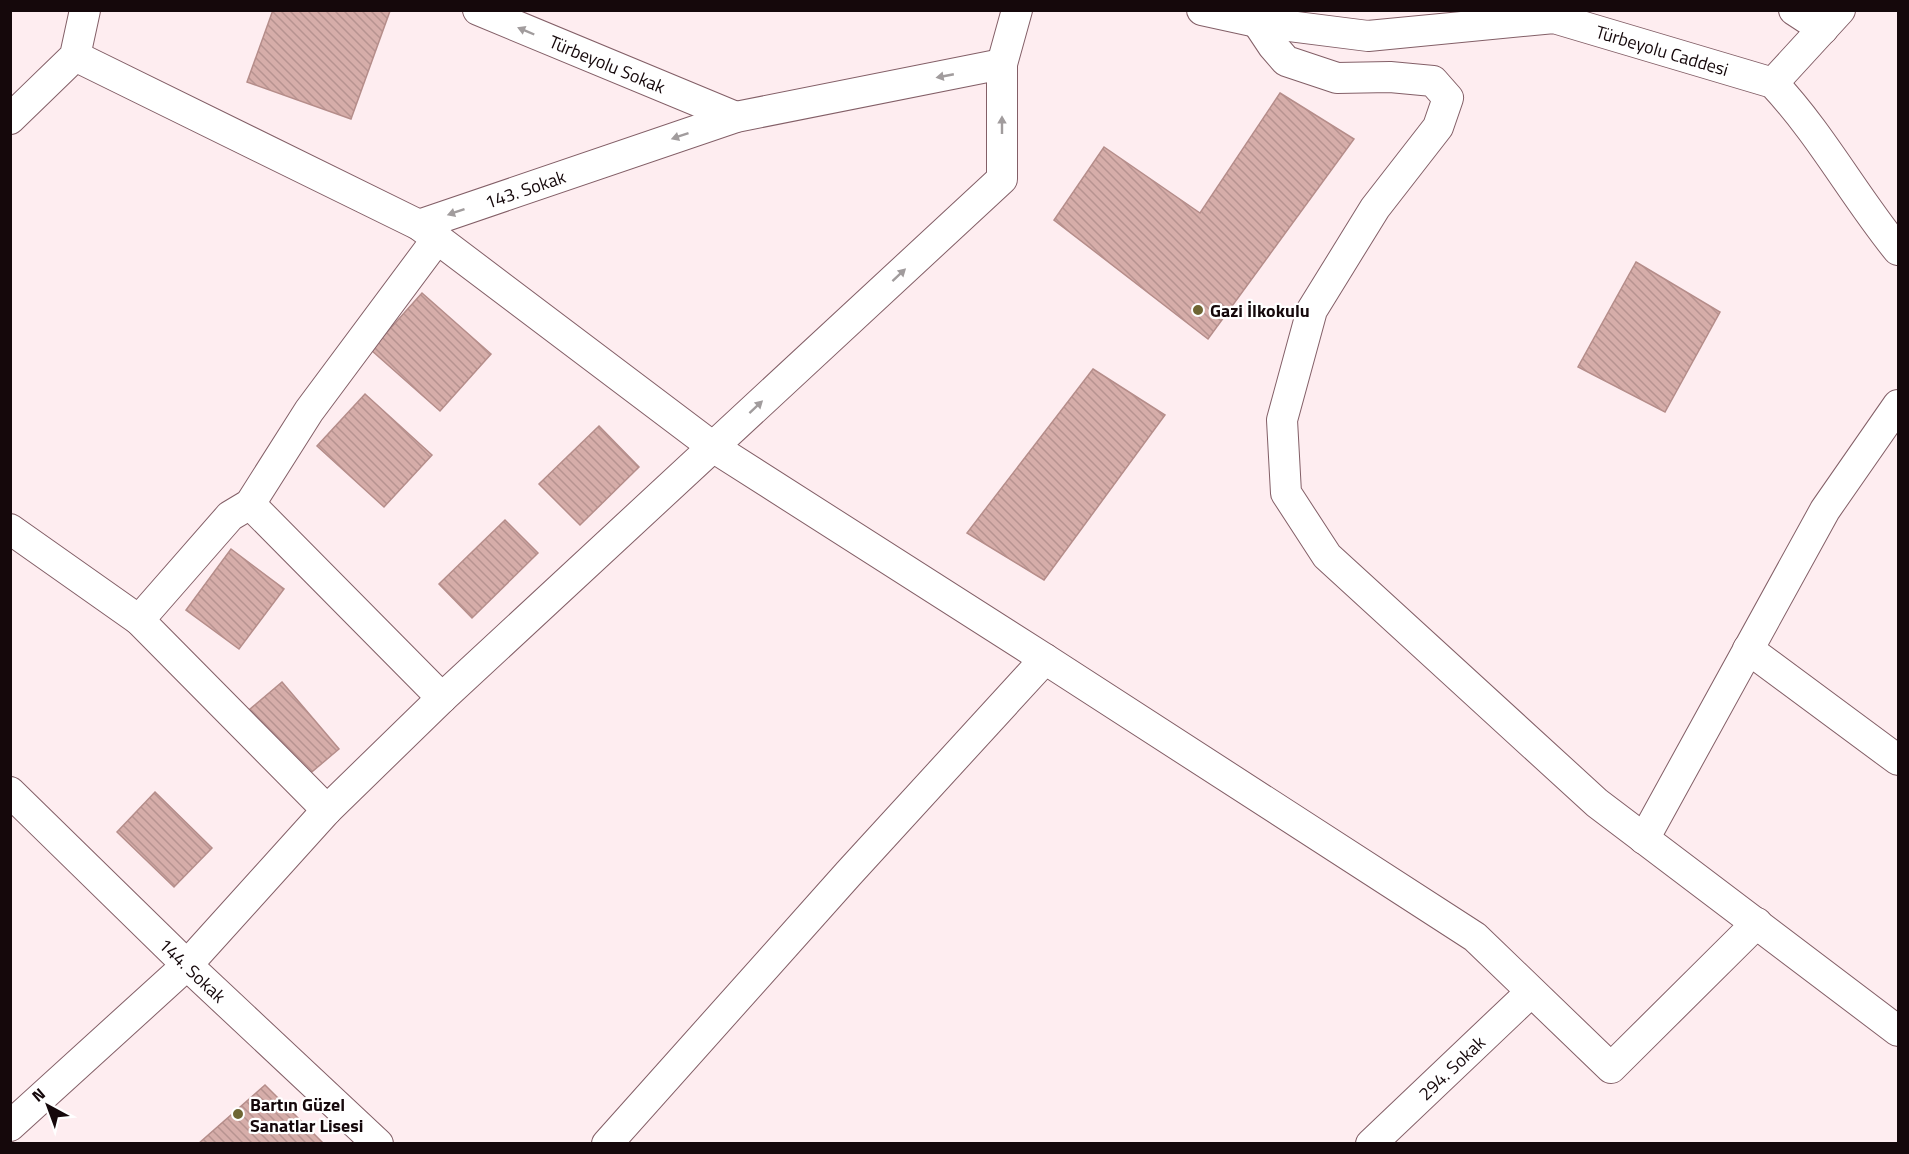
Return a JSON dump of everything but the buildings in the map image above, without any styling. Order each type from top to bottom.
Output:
[{"type":"street","points":[[10,119],[23,88],[75,56],[85,10]]},
{"type":"street","name":"Türbeyolu Sokak","points":[[478,10],[736,117]]},
{"type":"street","points":[[10,1126],[187,965],[327,810],[442,698],[1002,179],[1002,64],[1017,10]]},
{"type":"street","points":[[1392,33],[1420,10]]},
{"type":"street","points":[[1794,10],[1832,20],[1773,83],[1796,108],[1874,220],[1899,250]]},
{"type":"street","name":"Türbeyolu Caddesi","points":[[1214,12],[1257,22],[1368,36],[1554,18],[1773,83]]},
{"type":"street","points":[[1257,22],[1286,61],[1337,78],[1390,77],[1433,81],[1448,98],[1438,127],[1374,208],[1312,310],[1282,420],[1286,493],[1327,556],[1597,803],[1899,1032]]},
{"type":"street","points":[[75,56],[428,232],[713,447],[1045,658],[1475,937],[1611,1068],[1757,923]]},
{"type":"street","name":"143. Sokak","points":[[428,232],[736,117],[1002,64]]},
{"type":"street","points":[[139,620],[230,516],[250,504],[428,232]]},
{"type":"street","points":[[1644,838],[1825,510],[1899,405]]},
{"type":"street","points":[[250,504],[442,698]]},
{"type":"street","points":[[10,529],[139,620],[327,810]]},
{"type":"street","points":[[1748,649],[1899,760]]},
{"type":"street","points":[[607,1143],[1045,658]]},
{"type":"street","name":"144. Sokak","points":[[10,792],[187,965],[378,1143]]},
{"type":"street","name":"294. Sokak","points":[[1371,1143],[1532,992]]},
{"type":"place","name":"Gazi İlkokulu","points":[[1198,310]]},
{"type":"place","name":"Bartın Güzel Sanatlar Lisesi","points":[[238,1114]]}]
